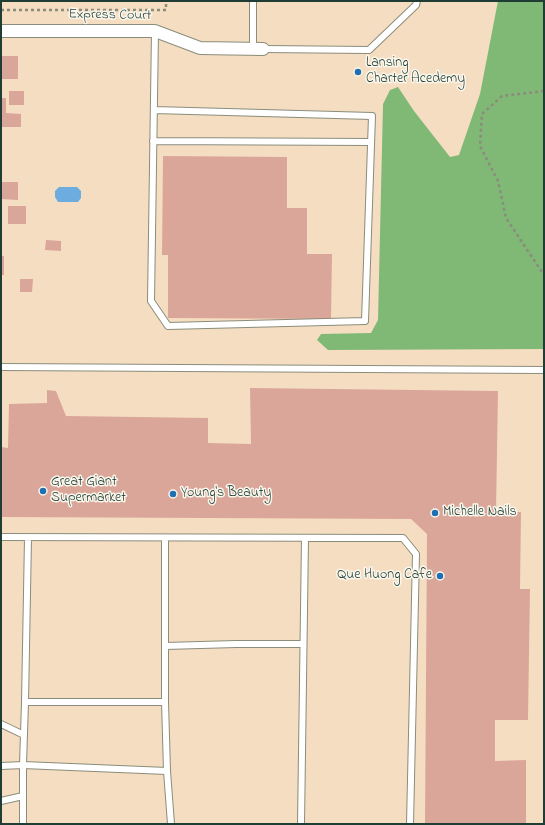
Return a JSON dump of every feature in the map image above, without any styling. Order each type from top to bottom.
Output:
[{"type":"street","name":"Express Court","points":[[1,30],[155,31],[200,48],[258,49]]},
{"type":"lane","points":[[253,1],[258,49],[369,50],[416,5],[417,1]]},
{"type":"lane","points":[[154,110],[372,116],[365,321],[168,326],[151,301],[155,31]]},
{"type":"lane","points":[[154,141],[371,142]]},
{"type":"lane","points":[[1,367],[544,370]]},
{"type":"lane","points":[[1,537],[403,538],[416,554],[410,824]]},
{"type":"lane","points":[[23,824],[28,538]]},
{"type":"lane","points":[[165,538],[165,702],[167,771],[171,824]]},
{"type":"lane","points":[[301,824],[305,538]]},
{"type":"lane","points":[[165,646],[303,644]]},
{"type":"lane","points":[[25,702],[165,702]]},
{"type":"lane","points":[[1,724],[24,735]]},
{"type":"lane","points":[[1,766],[23,765],[167,771]]},
{"type":"lane","points":[[1,801],[23,796]]},
{"type":"path","points":[[1,10],[166,10],[166,1]]},
{"type":"path","points":[[544,91],[502,96],[482,114],[480,146],[498,181],[506,218],[544,275]]},
{"type":"green space","points":[[498,1],[544,1],[544,349],[328,350],[317,340],[321,334],[371,333],[378,320],[383,104],[390,90],[398,87],[414,111],[450,157],[459,155],[480,94]]},
{"type":"water","points":[[59,187],[77,187],[81,191],[81,198],[78,202],[58,202],[55,197],[55,191]]},
{"type":"building","points":[[1,56],[18,56],[18,79],[1,79]]},
{"type":"building","points":[[9,91],[24,91],[24,105],[9,105]]},
{"type":"building","points":[[1,98],[6,98],[6,113],[21,114],[21,127],[1,127]]},
{"type":"building","points":[[163,156],[287,157],[287,208],[307,208],[307,254],[332,254],[331,319],[168,318],[168,255],[162,255]]},
{"type":"building","points":[[1,182],[18,182],[18,200],[1,199]]},
{"type":"building","points":[[8,206],[26,206],[26,224],[8,224]]},
{"type":"building","points":[[46,240],[61,241],[61,251],[45,250]]},
{"type":"building","points":[[1,256],[4,256],[4,275],[1,275]]},
{"type":"building","points":[[20,279],[33,279],[32,292],[20,292]]},
{"type":"building","points":[[250,388],[498,391],[496,512],[521,512],[520,589],[530,589],[528,720],[495,720],[495,761],[526,760],[526,824],[425,824],[427,534],[411,519],[1,517],[1,447],[8,448],[9,404],[47,403],[47,390],[56,391],[66,416],[208,418],[208,443],[251,444]]},
{"type":"place","name":"Lansing Charter Acedemy","points":[[358,72]]},
{"type":"place","name":"Great Giant Supermarket","points":[[43,491]]},
{"type":"place","name":"Young's Beauty","points":[[173,494]]},
{"type":"place","name":"Michelle Nails","points":[[435,513]]},
{"type":"place","name":"Que Huong Cafe","points":[[440,576]]}]
